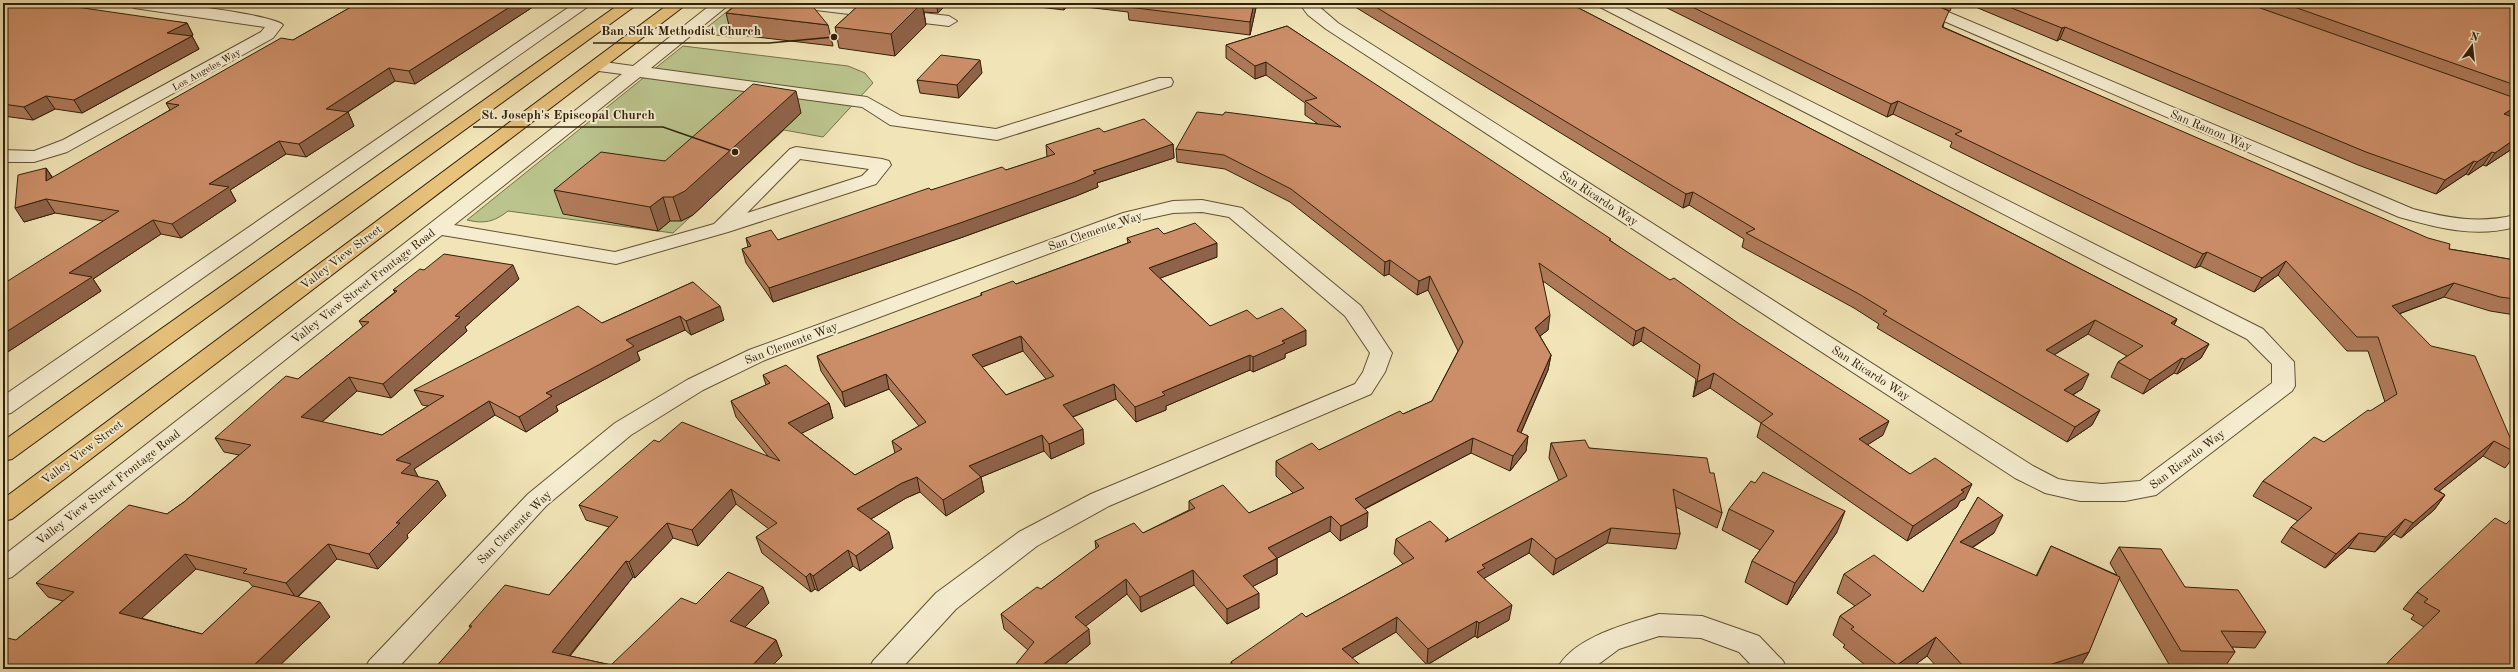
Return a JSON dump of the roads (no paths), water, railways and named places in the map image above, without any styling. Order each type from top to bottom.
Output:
[{"type":"main road","points":[[3,453],[631,3]]},
{"type":"main road","name":"Valley View Street","points":[[3,512],[680,3]]},
{"type":"street","name":"Los Angeles Way","points":[[3,156],[31,158],[52,152],[80,139],[267,35],[275,25],[262,21],[134,3]]},
{"type":"street","points":[[3,407],[585,3]]},
{"type":"street","name":"Valley View Street Frontage Road","points":[[3,570],[723,3]]},
{"type":"street","points":[[799,3],[949,21]]},
{"type":"street","name":"San Ricardo Way","points":[[1307,3],[1314,12],[1358,43],[2024,472],[2056,488],[2095,493],[2123,494],[2147,489],[2284,386],[2283,362],[2255,334],[1603,3]]},
{"type":"street","name":"San Ramon Way","points":[[1914,3],[2406,212],[2441,223],[2483,228],[2515,221]]},
{"type":"street","points":[[597,66],[867,102],[896,121],[997,135],[1165,82]]},
{"type":"street","points":[[436,228],[616,258],[721,228],[869,180],[882,165],[796,153],[721,228]]},
{"type":"street","name":"San Clemente Way","points":[[379,669],[537,500],[623,429],[695,385],[757,354],[1130,217],[1173,207],[1187,206],[1202,206],[1235,212],[1353,311],[1367,329],[1381,353],[1374,372],[1363,389],[1100,500],[1028,539],[946,601],[883,669]]},
{"type":"street","points":[[1571,669],[1609,641],[1659,625],[1702,627],[1749,644],[1773,669]]},
{"type":"place","name":"Ban Sulk Methodist Church","points":[[834,37]]},
{"type":"place","name":"St. Joseph's Episcopal Church","points":[[735,152]]}]
